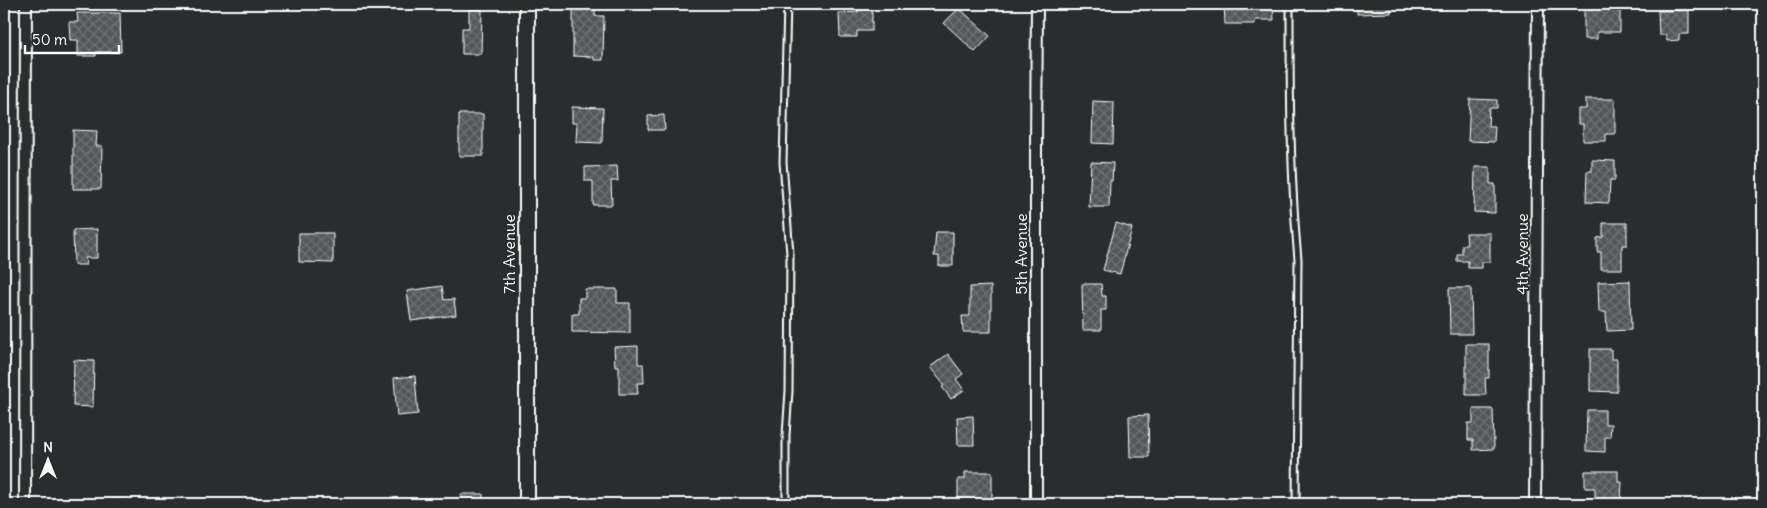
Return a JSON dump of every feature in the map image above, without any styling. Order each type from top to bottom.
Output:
[{"type":"street","points":[[25,504],[26,4]]},
{"type":"street","name":"7th Avenue","points":[[527,4],[527,504]]},
{"type":"street","name":"5th Avenue","points":[[1036,504],[1037,4]]},
{"type":"street","name":"4th Avenue","points":[[1535,504],[1538,4]]},
{"type":"lane","points":[[786,504],[790,254],[782,162],[787,4]]},
{"type":"lane","points":[[1290,4],[1290,135],[1298,259],[1296,504]]},
{"type":"building","points":[[573,4],[595,4],[595,16],[604,16],[603,60],[594,60],[594,57],[573,56]]},
{"type":"building","points":[[858,4],[872,4],[872,31],[857,31],[857,37],[840,37],[839,13],[858,12]]},
{"type":"building","points":[[1224,4],[1273,4],[1274,20],[1255,20],[1255,24],[1225,24]]},
{"type":"building","points":[[1357,4],[1391,4],[1391,13],[1357,14]]},
{"type":"building","points":[[1584,7],[1620,7],[1620,32],[1597,32],[1597,39],[1584,39]]},
{"type":"building","points":[[959,8],[990,36],[975,52],[944,23]]},
{"type":"building","points":[[469,9],[482,9],[481,54],[462,54],[462,28],[469,28]]},
{"type":"building","points":[[1689,10],[1689,34],[1679,34],[1679,40],[1667,41],[1666,35],[1659,35],[1658,11]]},
{"type":"building","points":[[77,13],[120,13],[121,52],[96,52],[96,56],[78,56],[78,40],[70,40],[69,22],[78,22]]},
{"type":"building","points":[[1470,99],[1497,100],[1497,108],[1489,108],[1488,126],[1495,126],[1494,142],[1468,141]]},
{"type":"building","points":[[1586,99],[1615,99],[1615,134],[1606,134],[1606,141],[1583,141],[1583,124],[1578,124],[1578,109],[1586,109]]},
{"type":"building","points":[[1093,101],[1114,102],[1113,144],[1092,143]]},
{"type":"building","points":[[572,107],[603,108],[602,143],[576,142],[577,123],[572,123]]},
{"type":"building","points":[[459,114],[483,114],[483,156],[459,156]]},
{"type":"building","points":[[664,115],[665,130],[648,130],[648,116]]},
{"type":"building","points":[[73,130],[97,131],[96,146],[102,146],[101,189],[73,189]]},
{"type":"building","points":[[1592,160],[1615,161],[1615,180],[1610,180],[1609,203],[1586,202],[1587,171],[1592,171]]},
{"type":"building","points":[[1091,162],[1113,163],[1109,207],[1089,207]]},
{"type":"building","points":[[617,166],[618,181],[611,181],[612,205],[593,205],[593,181],[585,181],[585,167]]},
{"type":"building","points":[[1475,167],[1490,167],[1490,184],[1495,184],[1495,213],[1474,212]]},
{"type":"building","points":[[1116,223],[1132,228],[1120,274],[1103,270]]},
{"type":"building","points":[[1603,223],[1627,223],[1627,245],[1622,245],[1622,269],[1601,269],[1601,252],[1597,252],[1597,238],[1603,237]]},
{"type":"building","points":[[97,229],[97,258],[85,258],[86,265],[74,265],[73,230]]},
{"type":"building","points":[[936,232],[953,232],[953,266],[939,266],[939,256],[934,256]]},
{"type":"building","points":[[299,233],[333,233],[333,263],[299,262]]},
{"type":"building","points":[[1466,233],[1490,233],[1490,262],[1482,262],[1482,268],[1468,268],[1468,261],[1457,261],[1457,254],[1462,254],[1462,245],[1467,245]]},
{"type":"building","points":[[1630,281],[1631,330],[1607,331],[1606,312],[1599,312],[1598,282]]},
{"type":"building","points":[[1082,284],[1101,284],[1102,296],[1106,296],[1106,310],[1101,310],[1101,330],[1083,330]]},
{"type":"building","points":[[442,286],[444,300],[454,299],[456,315],[411,321],[407,291]]},
{"type":"building","points":[[991,286],[991,332],[963,332],[962,316],[970,316],[970,287]]},
{"type":"building","points":[[1449,288],[1471,288],[1472,334],[1450,334]]},
{"type":"building","points":[[585,289],[617,289],[617,303],[630,303],[630,333],[572,332],[572,314],[579,314],[579,298],[585,298]]},
{"type":"building","points":[[1466,344],[1489,344],[1489,378],[1485,378],[1486,395],[1466,395]]},
{"type":"building","points":[[638,346],[638,364],[643,364],[644,383],[637,383],[638,394],[619,394],[619,366],[615,366],[614,347]]},
{"type":"building","points":[[1590,349],[1611,349],[1611,359],[1617,359],[1617,392],[1590,391]]},
{"type":"building","points":[[948,354],[963,374],[956,379],[964,390],[951,399],[942,387],[944,385],[930,367]]},
{"type":"building","points":[[74,360],[94,361],[93,407],[73,406]]},
{"type":"building","points":[[415,376],[418,414],[397,416],[394,378]]},
{"type":"building","points":[[1473,409],[1493,409],[1494,449],[1473,450],[1473,440],[1468,440],[1468,423],[1473,423]]},
{"type":"building","points":[[1587,410],[1605,410],[1605,424],[1611,424],[1610,437],[1605,437],[1605,452],[1586,451]]},
{"type":"building","points":[[1148,415],[1149,457],[1130,457],[1129,416]]},
{"type":"building","points":[[973,416],[974,445],[958,445],[957,417]]},
{"type":"building","points":[[1585,471],[1618,471],[1618,482],[1622,482],[1621,500],[1616,500],[1616,504],[1595,504],[1595,488],[1585,488]]},
{"type":"building","points":[[965,472],[992,472],[992,504],[958,504],[958,479],[965,479]]},
{"type":"building","points":[[461,494],[483,494],[483,504],[461,504]]},
{"type":"building","points":[[121,499],[121,504],[101,504],[101,500]]},
{"type":"building","points":[[343,503],[343,504],[309,504]]}]
